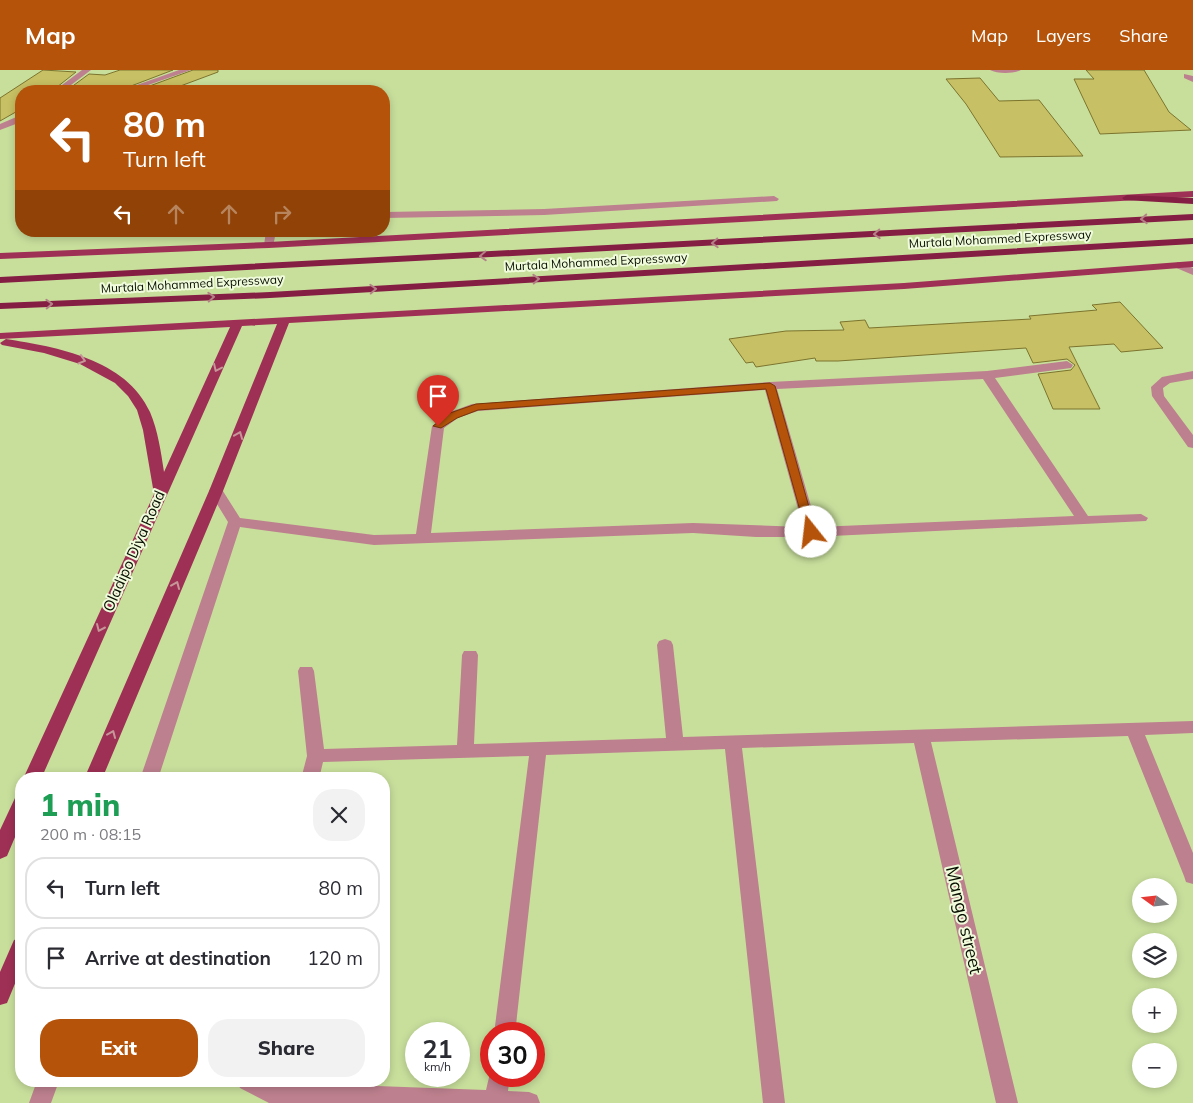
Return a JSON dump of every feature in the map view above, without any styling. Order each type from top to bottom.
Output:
[{"type":"highway","points":[[1127,198],[1193,201]]},
{"type":"highway","name":"Murtala Mohammed Expressway","points":[[0,280],[1193,217]]},
{"type":"highway","name":"Murtala Mohammed Expressway","points":[[0,306],[270,295],[1193,241]]},
{"type":"main road","points":[[0,256],[269,245],[1193,194]]},
{"type":"main road","points":[[0,336],[284,322],[1036,277],[1193,264]]},
{"type":"main road","points":[[96,772],[216,491],[284,322]]},
{"type":"main road","name":"Oladipo Diya Road","points":[[35,772],[237,324]]},
{"type":"main road","points":[[0,342],[29,346],[90,363],[125,388],[142,410],[148,429],[160,493]]},
{"type":"main road","points":[[0,851],[15,817]]},
{"type":"main road","points":[[0,996],[15,960]]},
{"type":"street","points":[[66,85],[87,70]]},
{"type":"street","points":[[142,85],[187,70]]},
{"type":"street","points":[[994,70],[1017,70]]},
{"type":"street","points":[[0,127],[15,122]]},
{"type":"street","points":[[390,215],[544,212],[774,199]]},
{"type":"street","points":[[269,245],[270,237]]},
{"type":"street","points":[[1178,265],[1193,272]]},
{"type":"street","points":[[423,538],[438,426],[454,416],[476,407],[770,386],[987,375],[1067,365]]},
{"type":"street","points":[[987,375],[1084,521]]},
{"type":"street","points":[[1193,375],[1166,380],[1157,387],[1158,396],[1193,444]]},
{"type":"street","points":[[770,386],[811,532]]},
{"type":"street","points":[[216,491],[235,522]]},
{"type":"street","points":[[235,522],[374,540],[693,528],[756,532],[811,532],[1141,518]]},
{"type":"street","points":[[151,772],[235,522]]},
{"type":"street","points":[[666,645],[675,744]]},
{"type":"street","points":[[465,751],[470,655]]},
{"type":"street","points":[[306,671],[316,756],[312,772]]},
{"type":"street","points":[[316,756],[1193,727]]},
{"type":"street","points":[[1134,729],[1193,876]]},
{"type":"street","name":"Mango street","points":[[921,736],[1007,1103]]},
{"type":"street","points":[[733,742],[774,1103]]},
{"type":"street","points":[[505,1022],[538,748]]},
{"type":"street","points":[[40,1103],[46,1087]]},
{"type":"street","points":[[259,1087],[269,1092],[327,1099],[529,1103]]},
{"type":"street","points":[[496,1102],[498,1087]]},
{"type":"building","points":[[43,70],[76,72],[60,85],[20,85]]},
{"type":"building","points":[[120,70],[173,70],[134,85],[74,85],[89,74],[105,75]]},
{"type":"building","points":[[193,70],[218,70],[218,72],[183,85],[152,85]]},
{"type":"building","points":[[1086,70],[1144,70],[1169,112],[1191,130],[1100,134],[1074,79],[1094,79]]},
{"type":"building","points":[[980,78],[999,101],[1039,100],[1083,156],[1000,157],[966,104],[946,79]]},
{"type":"building","points":[[15,88],[15,112],[0,121],[0,98]]},
{"type":"building","points":[[1120,302],[1163,348],[1121,352],[1114,344],[1069,347],[1100,409],[1053,409],[1038,374],[1071,370],[1075,365],[1067,359],[1033,363],[1026,348],[838,361],[816,361],[815,358],[756,367],[753,362],[746,363],[729,339],[786,331],[844,330],[840,322],[865,320],[869,328],[1031,319],[1029,316],[1097,310],[1092,305]]},
{"type":"route","points":[[438,426],[454,416],[476,407],[770,386],[811,532]]}]
